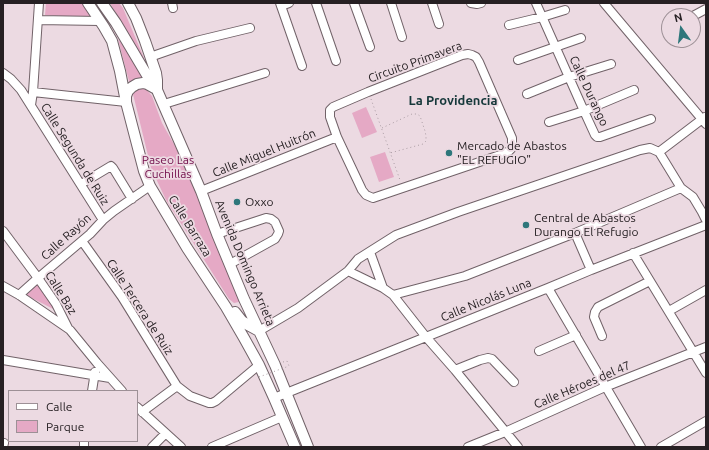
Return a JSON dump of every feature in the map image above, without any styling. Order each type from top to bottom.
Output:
[{"type":"main road","name":"Calle Barraza","points":[[88,3],[112,41],[144,171],[150,186],[187,248],[229,308],[259,365],[295,447]]},
{"type":"main road","points":[[128,3],[136,18],[156,73],[157,90]]},
{"type":"main road","points":[[104,4],[157,90]]},
{"type":"main road","points":[[104,4],[112,41]]},
{"type":"main road","points":[[126,102],[128,91],[137,84],[147,84],[157,90]]},
{"type":"main road","name":"Avenida Domingo Arrieta","points":[[157,90],[201,191],[244,299],[308,447]]},
{"type":"main road","points":[[229,308],[240,306],[244,299]]},
{"type":"main road","points":[[229,308],[242,321],[259,331]]},
{"type":"street","name":"Calle Segunda de Ruiz","points":[[39,3],[31,105],[103,220]]},
{"type":"street","points":[[316,3],[336,61]]},
{"type":"street","points":[[354,3],[370,47]]},
{"type":"street","points":[[391,3],[402,37]]},
{"type":"street","points":[[432,3],[439,24]]},
{"type":"street","points":[[471,3],[481,3]]},
{"type":"street","name":"Calle Durango","points":[[536,3],[595,135],[600,137],[651,120]]},
{"type":"street","points":[[604,3],[705,120],[659,152]]},
{"type":"street","points":[[283,4],[302,66]]},
{"type":"street","points":[[509,25],[565,10]]},
{"type":"street","points":[[38,20],[100,21]]},
{"type":"street","points":[[150,57],[196,41],[250,28]]},
{"type":"street","points":[[518,60],[581,38]]},
{"type":"street","name":"Circuito Primavera","points":[[462,55],[472,55],[476,57],[479,62],[512,138],[512,148],[509,152],[373,198],[366,195],[362,190],[337,137],[330,117],[330,110],[333,107],[368,92],[462,55]]},
{"type":"street","points":[[527,94],[569,77],[611,64]]},
{"type":"street","points":[[3,73],[21,90],[31,105]]},
{"type":"street","points":[[164,104],[265,73]]},
{"type":"street","points":[[549,122],[584,111],[634,90]]},
{"type":"street","points":[[33,92],[126,102]]},
{"type":"street","name":"Calle Miguel Huitrón","points":[[201,191],[337,137]]},
{"type":"street","points":[[259,331],[298,308],[348,271],[358,259],[396,235],[458,212],[640,150],[650,148],[659,152],[681,188],[693,197],[706,220]]},
{"type":"street","points":[[86,181],[111,166],[132,199]]},
{"type":"street","name":"Calle Rayón","points":[[20,295],[90,234],[103,220],[150,186]]},
{"type":"street","points":[[393,295],[465,276],[575,233],[681,188]]},
{"type":"street","points":[[217,234],[266,218],[275,222],[279,231],[275,239],[230,264]]},
{"type":"street","name":"Calle Nicolás Luna","points":[[274,398],[706,225]]},
{"type":"street","name":"Calle Baz","points":[[3,231],[56,304],[70,330]]},
{"type":"street","points":[[575,233],[591,270]]},
{"type":"street","name":"Calle Tercera de Ruiz","points":[[82,241],[122,297],[178,386]]},
{"type":"street","points":[[370,252],[383,288]]},
{"type":"street","points":[[633,253],[706,373]]},
{"type":"street","points":[[348,271],[383,288],[393,295],[518,447]]},
{"type":"street","points":[[602,336],[594,317],[598,307],[650,281]]},
{"type":"street","points":[[3,286],[20,295],[70,330],[121,390]]},
{"type":"street","points":[[548,288],[641,447]]},
{"type":"street","points":[[668,311],[706,290]]},
{"type":"street","points":[[539,350],[576,335]]},
{"type":"street","name":"Calle Héroes del 47","points":[[468,447],[605,387],[706,346]]},
{"type":"street","points":[[454,370],[488,358],[492,359],[514,382]]},
{"type":"street","points":[[3,360],[110,378]]},
{"type":"street","points":[[92,390],[97,363]]},
{"type":"street","points":[[181,447],[139,410],[178,386],[190,396],[208,403],[212,403],[259,365]]},
{"type":"street","points":[[212,447],[282,417]]},
{"type":"street","points":[[661,447],[706,421]]},
{"type":"street","points":[[152,447],[166,434]]},
{"type":"path","points":[[368,92],[403,188]]},
{"type":"path","points":[[382,128],[412,114],[417,114],[420,116],[425,131],[426,141],[423,144],[390,153]]},
{"type":"path","points":[[259,378],[289,366],[287,361]]},
{"type":"green space","points":[[46,3],[83,3],[95,18],[45,15]]},
{"type":"green space","points":[[110,3],[119,3],[123,8],[149,70]]},
{"type":"green space","points":[[118,39],[126,48],[144,78],[135,78],[130,85]]},
{"type":"green space","name":"Paseo Las Cuchillas","points":[[138,88],[146,89],[152,96],[162,123],[185,165],[238,295],[239,302],[234,303],[229,299],[166,200],[151,168],[133,94]]},
{"type":"green space","points":[[366,107],[377,132],[362,138],[352,113]]},
{"type":"green space","points":[[385,152],[394,177],[379,182],[370,157]]},
{"type":"green space","points":[[39,282],[61,313],[24,294]]},
{"type":"place","name":"Mercado de Abastos \"EL REFUGIO\"","points":[[449,153]]},
{"type":"place","name":"Oxxo","points":[[237,202]]},
{"type":"place","name":"Central de Abastos Durango El Refugio","points":[[526,225]]},
{"type":"district","name":"La Providencia","points":[[453,101]]}]
